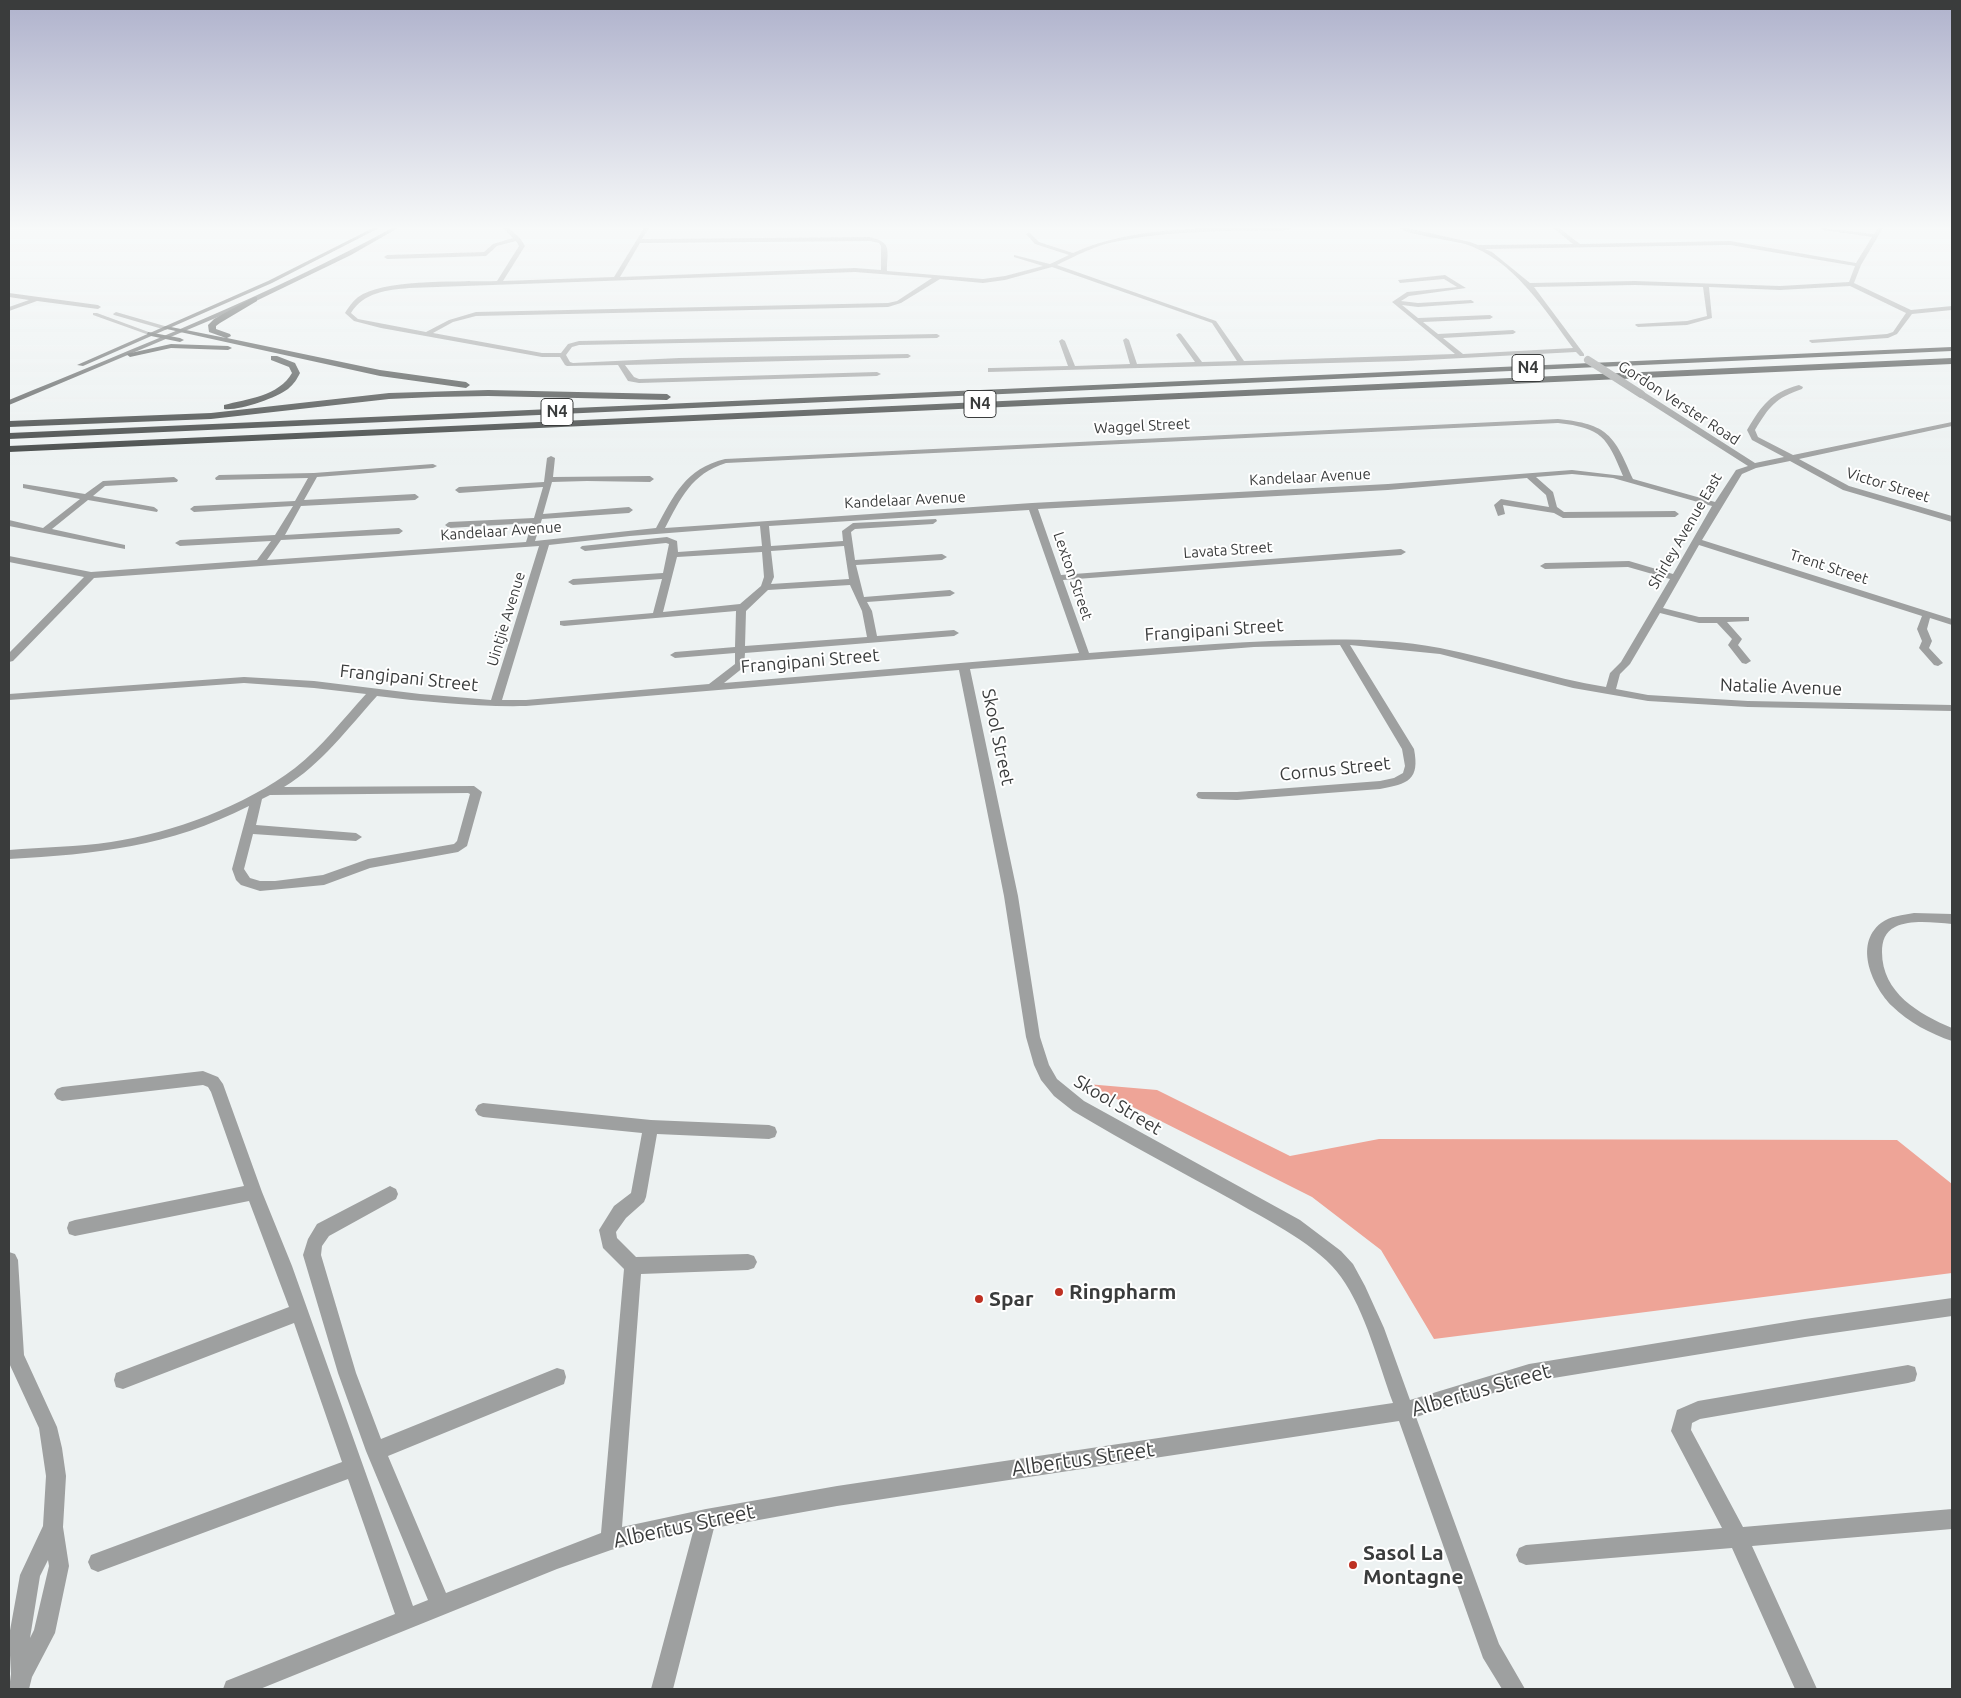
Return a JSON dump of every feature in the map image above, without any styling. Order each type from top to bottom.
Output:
[{"type":"highway","points":[[240,307],[212,325],[212,330],[216,333],[284,352]]},
{"type":"highway","points":[[166,328],[401,376],[557,395]]},
{"type":"highway","points":[[151,334],[228,348],[289,362],[295,368],[296,375],[279,390],[246,403],[153,418]]},
{"type":"highway","points":[[130,354],[171,346],[228,348]]},
{"type":"highway","name":"N4","points":[[9,436],[1952,349]]},
{"type":"highway","name":"N4","points":[[9,449],[1952,361]]},
{"type":"highway","points":[[9,424],[238,414],[413,395],[488,393],[641,397],[757,396],[1218,381]]},
{"type":"main road","points":[[29,385],[212,307]]},
{"type":"main road","points":[[9,403],[130,354],[235,307]]},
{"type":"street","points":[[79,307],[86,312],[151,334]]},
{"type":"street","points":[[86,312],[97,307]]},
{"type":"street","points":[[101,307],[109,308],[126,318],[166,328]]},
{"type":"street","points":[[351,307],[348,313],[356,320],[542,355],[563,355]]},
{"type":"street","points":[[427,334],[450,321],[476,314],[785,307]]},
{"type":"street","points":[[1171,307],[1214,322],[1242,364]]},
{"type":"street","points":[[1401,307],[1461,356]]},
{"type":"street","name":"Gordon Verster Road","points":[[1546,307],[1578,350],[1588,360],[1754,466]]},
{"type":"street","points":[[1638,325],[1696,322],[1710,317],[1709,307]]},
{"type":"street","points":[[1900,307],[1910,312],[1952,308]]},
{"type":"street","points":[[95,314],[109,308]]},
{"type":"street","points":[[1812,341],[1888,336],[1895,332],[1910,312]]},
{"type":"street","points":[[1416,320],[1490,317]]},
{"type":"street","points":[[1436,336],[1513,332]]},
{"type":"street","points":[[1180,335],[1200,365]]},
{"type":"street","points":[[563,355],[570,345],[579,343],[936,336]]},
{"type":"street","points":[[1126,340],[1134,366]]},
{"type":"street","points":[[1062,341],[1072,368]]},
{"type":"street","points":[[991,370],[1242,364],[1578,350]]},
{"type":"street","points":[[563,355],[567,364],[573,365],[799,357],[908,356]]},
{"type":"street","points":[[620,362],[631,379],[639,381],[877,374]]},
{"type":"street","name":"Victor Street","points":[[1800,387],[1778,394],[1772,398],[1752,430],[1755,438],[1790,459],[1846,488],[1952,519]]},
{"type":"street","name":"Waggel Street","points":[[659,531],[690,479],[706,466],[725,461],[843,454],[1558,421],[1586,424],[1604,432],[1611,440],[1629,480]]},
{"type":"street","name":"Shirley Avenue East","points":[[1610,692],[1615,673],[1625,664],[1734,477],[1744,469],[1952,424]]},
{"type":"street","points":[[530,544],[548,482],[550,458]]},
{"type":"street","points":[[219,478],[314,475],[433,466]]},
{"type":"street","name":"Kandelaar Avenue","points":[[9,559],[92,575],[545,543],[659,531],[764,523],[1032,506],[1388,487],[1589,473],[1629,480],[1717,505]]},
{"type":"street","points":[[261,562],[278,538],[314,475]]},
{"type":"street","points":[[1530,476],[1550,494],[1550,502],[1563,515],[1675,514]]},
{"type":"street","points":[[459,490],[587,478],[650,479]]},
{"type":"street","points":[[46,530],[106,483],[174,480]]},
{"type":"street","points":[[26,486],[154,510]]},
{"type":"street","points":[[194,510],[415,497]]},
{"type":"street","points":[[1501,514],[1498,505],[1501,502],[1556,510]]},
{"type":"street","name":"Lexton Street","points":[[1032,506],[1085,656]]},
{"type":"street","points":[[449,525],[628,510]]},
{"type":"street","points":[[872,639],[867,611],[854,582],[846,531],[853,526],[933,521]]},
{"type":"street","points":[[9,523],[122,547]]},
{"type":"street","points":[[564,624],[743,608],[765,587],[769,577],[764,523]]},
{"type":"street","points":[[180,543],[399,531]]},
{"type":"street","points":[[585,548],[667,540],[674,543],[673,555],[657,616]]},
{"type":"street","name":"Trent Street","points":[[1697,541],[1952,622]]},
{"type":"street","name":"Uintjie Avenue","points":[[495,704],[545,543]]},
{"type":"street","points":[[673,555],[848,543]]},
{"type":"street","name":"Lavata Street","points":[[1058,578],[1401,552]]},
{"type":"street","points":[[852,563],[942,556]]},
{"type":"street","points":[[1545,566],[1629,564],[1675,578]]},
{"type":"street","points":[[9,660],[92,575]]},
{"type":"street","points":[[573,582],[668,576]]},
{"type":"street","points":[[765,587],[854,582]]},
{"type":"street","points":[[861,600],[950,593]]},
{"type":"street","points":[[743,608],[740,665],[760,683]]},
{"type":"street","points":[[1657,609],[1695,619],[1744,619]]},
{"type":"street","points":[[1928,614],[1922,629],[1927,641],[1924,648],[1938,663]]},
{"type":"street","points":[[1719,619],[1738,639],[1733,645],[1746,661]]},
{"type":"street","points":[[675,655],[740,648],[954,633]]},
{"type":"street","name":"Frangipani Street","points":[[9,697],[229,680],[276,681],[495,704],[526,703],[1085,656],[1254,644],[1343,642],[1392,644],[1440,651],[1573,685],[1610,692]]},
{"type":"street","name":"Cornus Street","points":[[1202,796],[1237,796],[1380,784],[1395,782],[1405,778],[1412,766],[1408,749],[1343,642]]},
{"type":"street","points":[[712,687],[740,665]]},
{"type":"street","name":"Skool Street","points":[[964,667],[1011,896],[1033,1037],[1037,1055],[1047,1079],[1062,1096],[1294,1226],[1335,1257],[1347,1270],[1360,1292],[1375,1328],[1492,1650],[1514,1689]]},
{"type":"street","points":[[9,854],[125,844],[194,823],[257,797],[307,764],[373,692]]},
{"type":"street","name":"Natalie Avenue","points":[[1610,692],[1648,698],[1709,702],[1952,708]]},
{"type":"street","points":[[257,797],[238,870],[246,882],[260,886],[324,880],[368,864],[458,848],[462,843],[476,792],[470,789],[268,791]]},
{"type":"street","points":[[249,829],[356,837]]},
{"type":"street","points":[[1952,919],[1915,918],[1892,923],[1880,932],[1874,955],[1881,982],[1898,1002],[1919,1019],[1952,1035]]},
{"type":"street","points":[[62,1094],[202,1078],[210,1080],[218,1090],[299,1312],[407,1619]]},
{"type":"street","points":[[483,1110],[650,1127],[769,1132]]},
{"type":"street","points":[[650,1127],[638,1197],[620,1212],[607,1230],[609,1242],[633,1266],[748,1262]]},
{"type":"street","points":[[75,1228],[254,1192]]},
{"type":"street","points":[[390,1194],[323,1230],[312,1248],[312,1255],[336,1337],[376,1451],[441,1605]]},
{"type":"street","points":[[9,1260],[15,1356],[48,1427],[56,1476],[54,1527],[30,1574],[18,1644],[20,1681]]},
{"type":"street","points":[[610,1540],[633,1266]]},
{"type":"street","name":"Albertus Street","points":[[234,1689],[557,1559],[610,1540],[649,1530],[846,1494],[1405,1412],[1529,1372],[1805,1328],[1952,1307]]},
{"type":"street","points":[[123,1380],[299,1312]]},
{"type":"street","points":[[1806,1689],[1738,1536],[1681,1431],[1684,1417],[1698,1410],[1908,1374]]},
{"type":"street","points":[[376,1451],[557,1377]]},
{"type":"street","points":[[98,1562],[353,1468]]},
{"type":"street","points":[[662,1689],[706,1519]]},
{"type":"street","points":[[1526,1555],[1952,1519]]},
{"type":"shaded area","points":[[1087,1084],[1157,1090],[1290,1156],[1379,1139],[1897,1140],[1952,1184],[1952,1273],[1434,1339],[1381,1250],[1312,1197]]},
{"type":"place","name":"Ringpharm","points":[[1059,1292]]},
{"type":"place","name":"Spar","points":[[979,1299]]},
{"type":"place","name":"Sasol La Montagne","points":[[1353,1565]]}]
